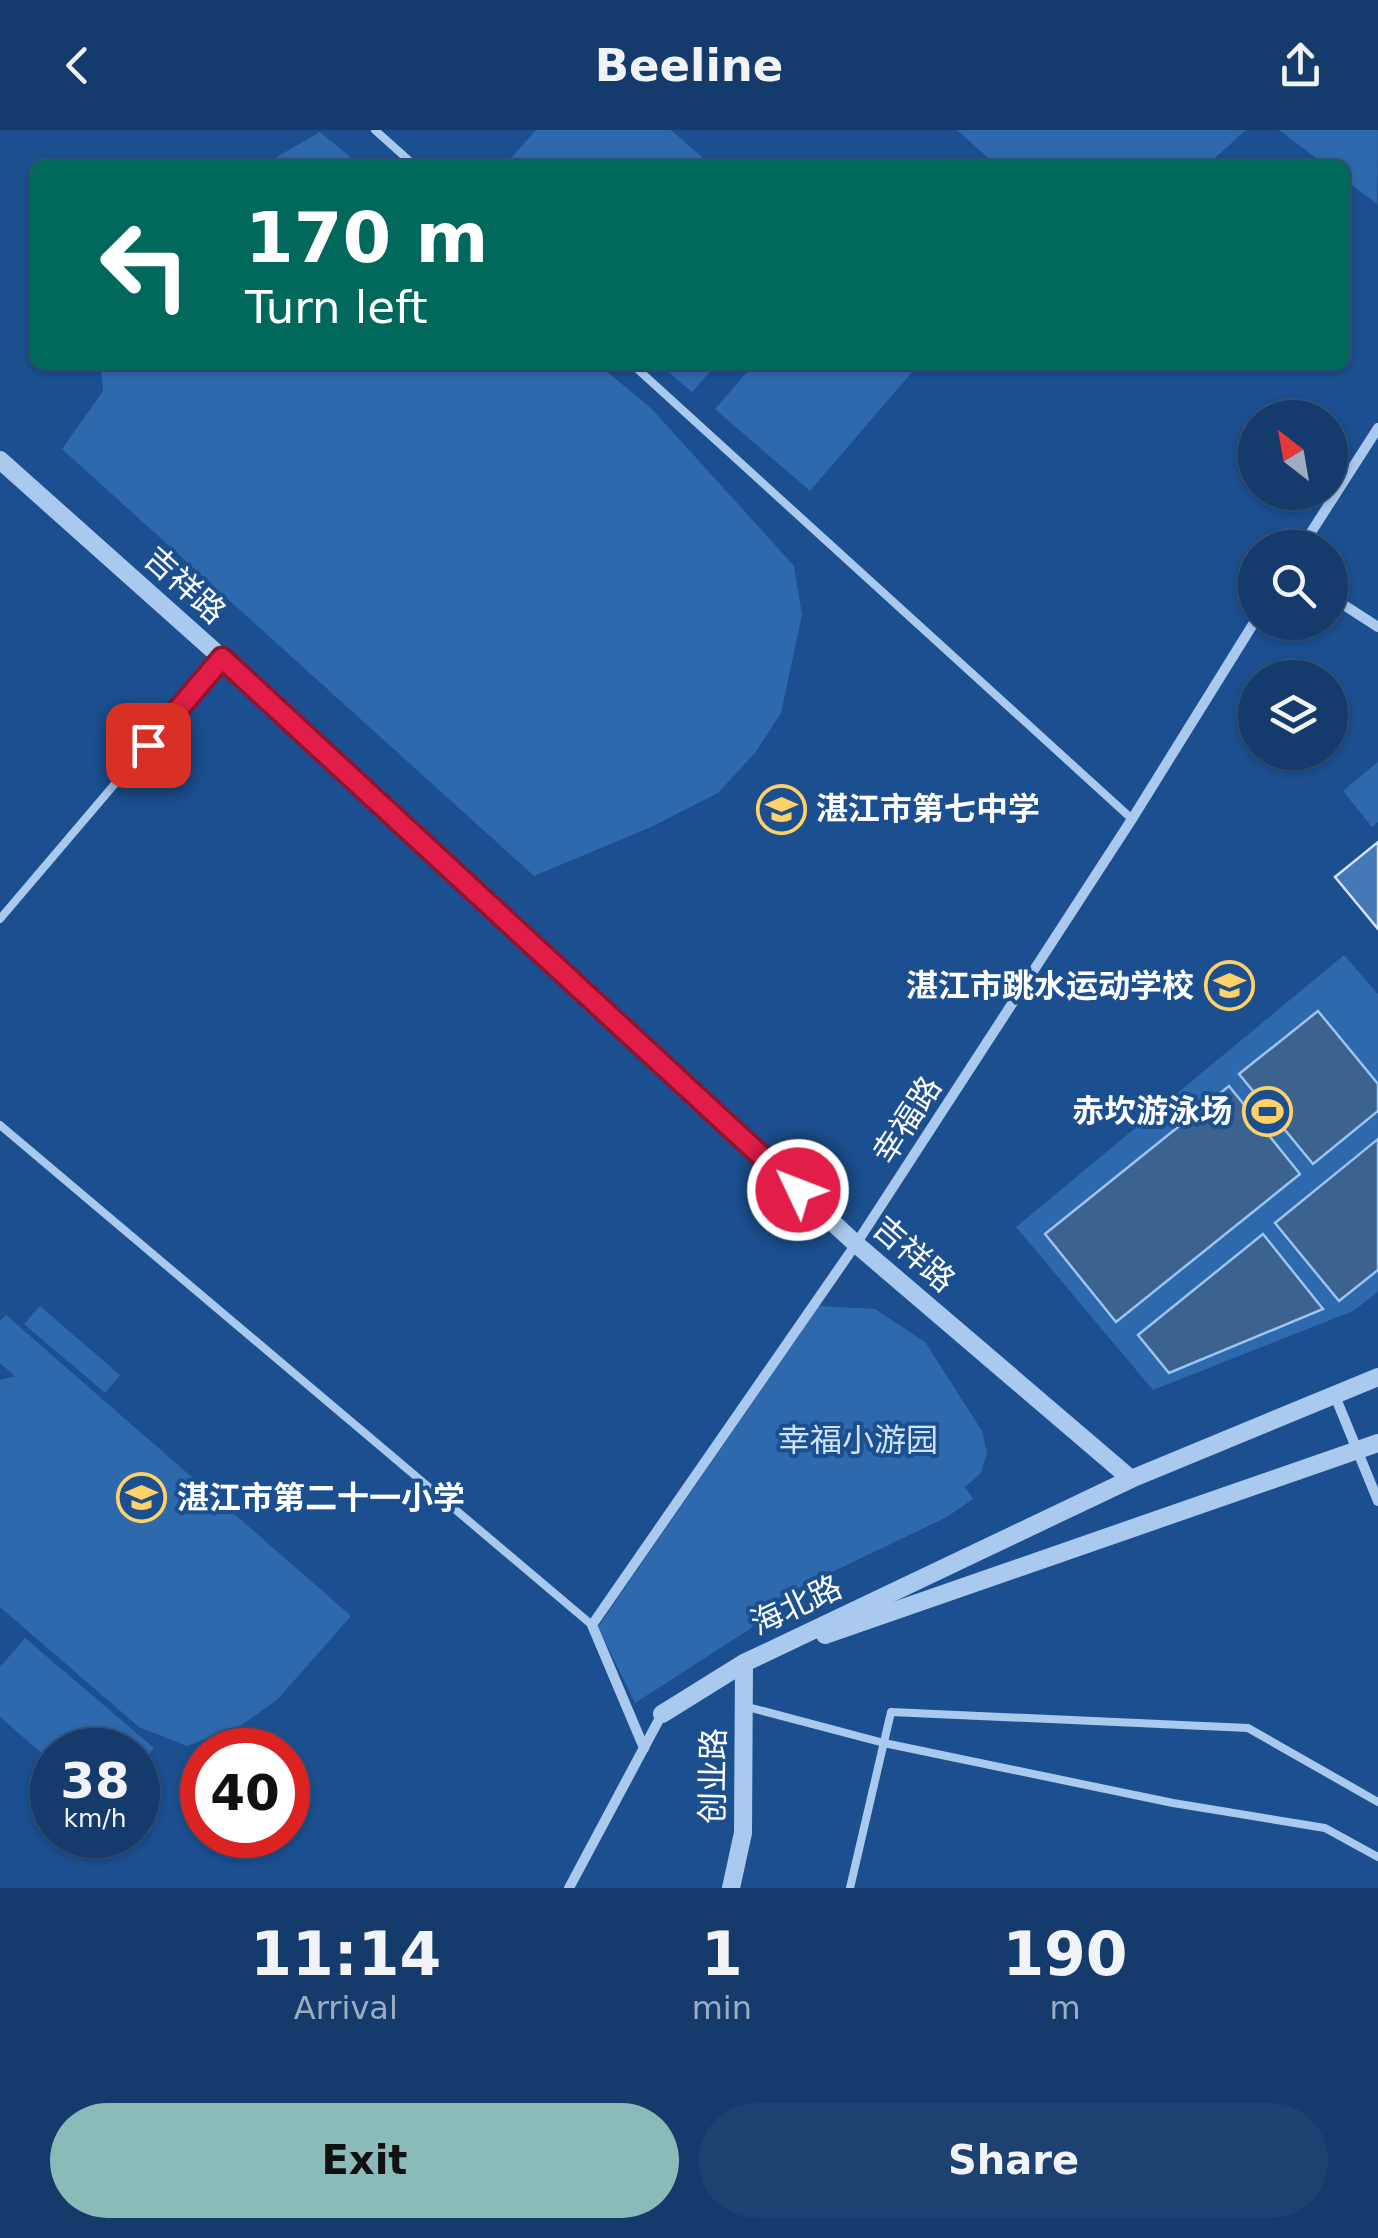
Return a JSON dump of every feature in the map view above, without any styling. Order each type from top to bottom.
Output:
[{"type":"street","points":[[1313,530],[1378,428]]},
{"type":"street","name":"吉祥路","points":[[0,460],[222,658],[856,1244],[1131,1479]]},
{"type":"street","points":[[1348,608],[1378,627]]},
{"type":"street","name":"幸福路","points":[[592,1625],[856,1244],[1243,640]]},
{"type":"street","name":"海北路","points":[[744,1663],[1131,1479],[1378,1378]]},
{"type":"street","points":[[1335,1396],[1378,1501]]},
{"type":"street","name":"海北路","points":[[744,1663],[1378,1443]]},
{"type":"street","points":[[592,1625],[644,1748]]},
{"type":"street","points":[[569,1888],[662,1714],[744,1663]]},
{"type":"street","name":"创业路","points":[[731,1888],[743,1834],[744,1663]]},
{"type":"lane","points":[[375,130],[408,160]]},
{"type":"lane","points":[[638,370],[1132,819]]},
{"type":"lane","points":[[0,919],[222,658]]},
{"type":"lane","points":[[0,1125],[592,1625]]},
{"type":"lane","points":[[744,1706],[884,1742],[1173,1803],[1325,1828],[1378,1857]]},
{"type":"lane","points":[[850,1888],[891,1712],[1248,1728],[1378,1802]]},
{"type":"green space","points":[[536,130],[671,130],[705,160],[509,160]]},
{"type":"green space","points":[[957,130],[1246,130],[1213,160],[990,160]]},
{"type":"green space","points":[[1279,130],[1378,130],[1377,204],[1350,184],[1350,160],[1318,160]]},
{"type":"green space","points":[[320,132],[354,160],[272,160]]},
{"type":"green space","points":[[101,370],[605,370],[651,408],[794,566],[802,615],[781,713],[755,753],[718,793],[651,827],[534,876],[62,449],[103,391]]},
{"type":"green space","points":[[666,370],[712,370],[692,392]]},
{"type":"green space","points":[[749,370],[914,370],[810,491],[715,409]]},
{"type":"green space","points":[[1378,762],[1378,822],[1372,827],[1343,791]]},
{"type":"green space","name":"赤坎游泳场","points":[[1344,955],[1378,994],[1378,1292],[1353,1311],[1153,1390],[1016,1227]]},
{"type":"green space","points":[[40,1306],[120,1375],[105,1393],[24,1324]]},
{"type":"green space","name":"幸福小游园","points":[[819,1306],[875,1309],[925,1342],[982,1431],[987,1453],[981,1473],[965,1487],[973,1499],[947,1517],[780,1597],[750,1629],[635,1703],[598,1627]]},
{"type":"green space","points":[[6,1315],[351,1616],[277,1700],[240,1726],[180,1728],[180,1743],[160,1735],[160,1728],[139,1727],[0,1607],[0,1380],[15,1376],[0,1363],[0,1321]]},
{"type":"green space","points":[[25,1638],[131,1728],[30,1728],[30,1743],[0,1717],[0,1667]]},
{"type":"shaded area","points":[[1318,1011],[1378,1084],[1378,1111],[1313,1164],[1239,1074]]},
{"type":"shaded area","points":[[1229,1086],[1300,1174],[1116,1322],[1045,1234]]},
{"type":"shaded area","points":[[1378,1139],[1378,1270],[1339,1301],[1275,1223]]},
{"type":"shaded area","points":[[1263,1234],[1323,1309],[1169,1373],[1138,1335]]},
{"type":"building","points":[[1378,842],[1378,929],[1335,877]]},
{"type":"place","name":"湛江市第七中学","points":[[781,809]]},
{"type":"place","name":"湛江市跳水运动学校","points":[[1229,986]]},
{"type":"place","name":"赤坎游泳场","points":[[1267,1111]]},
{"type":"place","name":"湛江市第二十一小学","points":[[142,1498]]},
{"type":"route","points":[[148,745],[222,658],[798,1190]]}]
